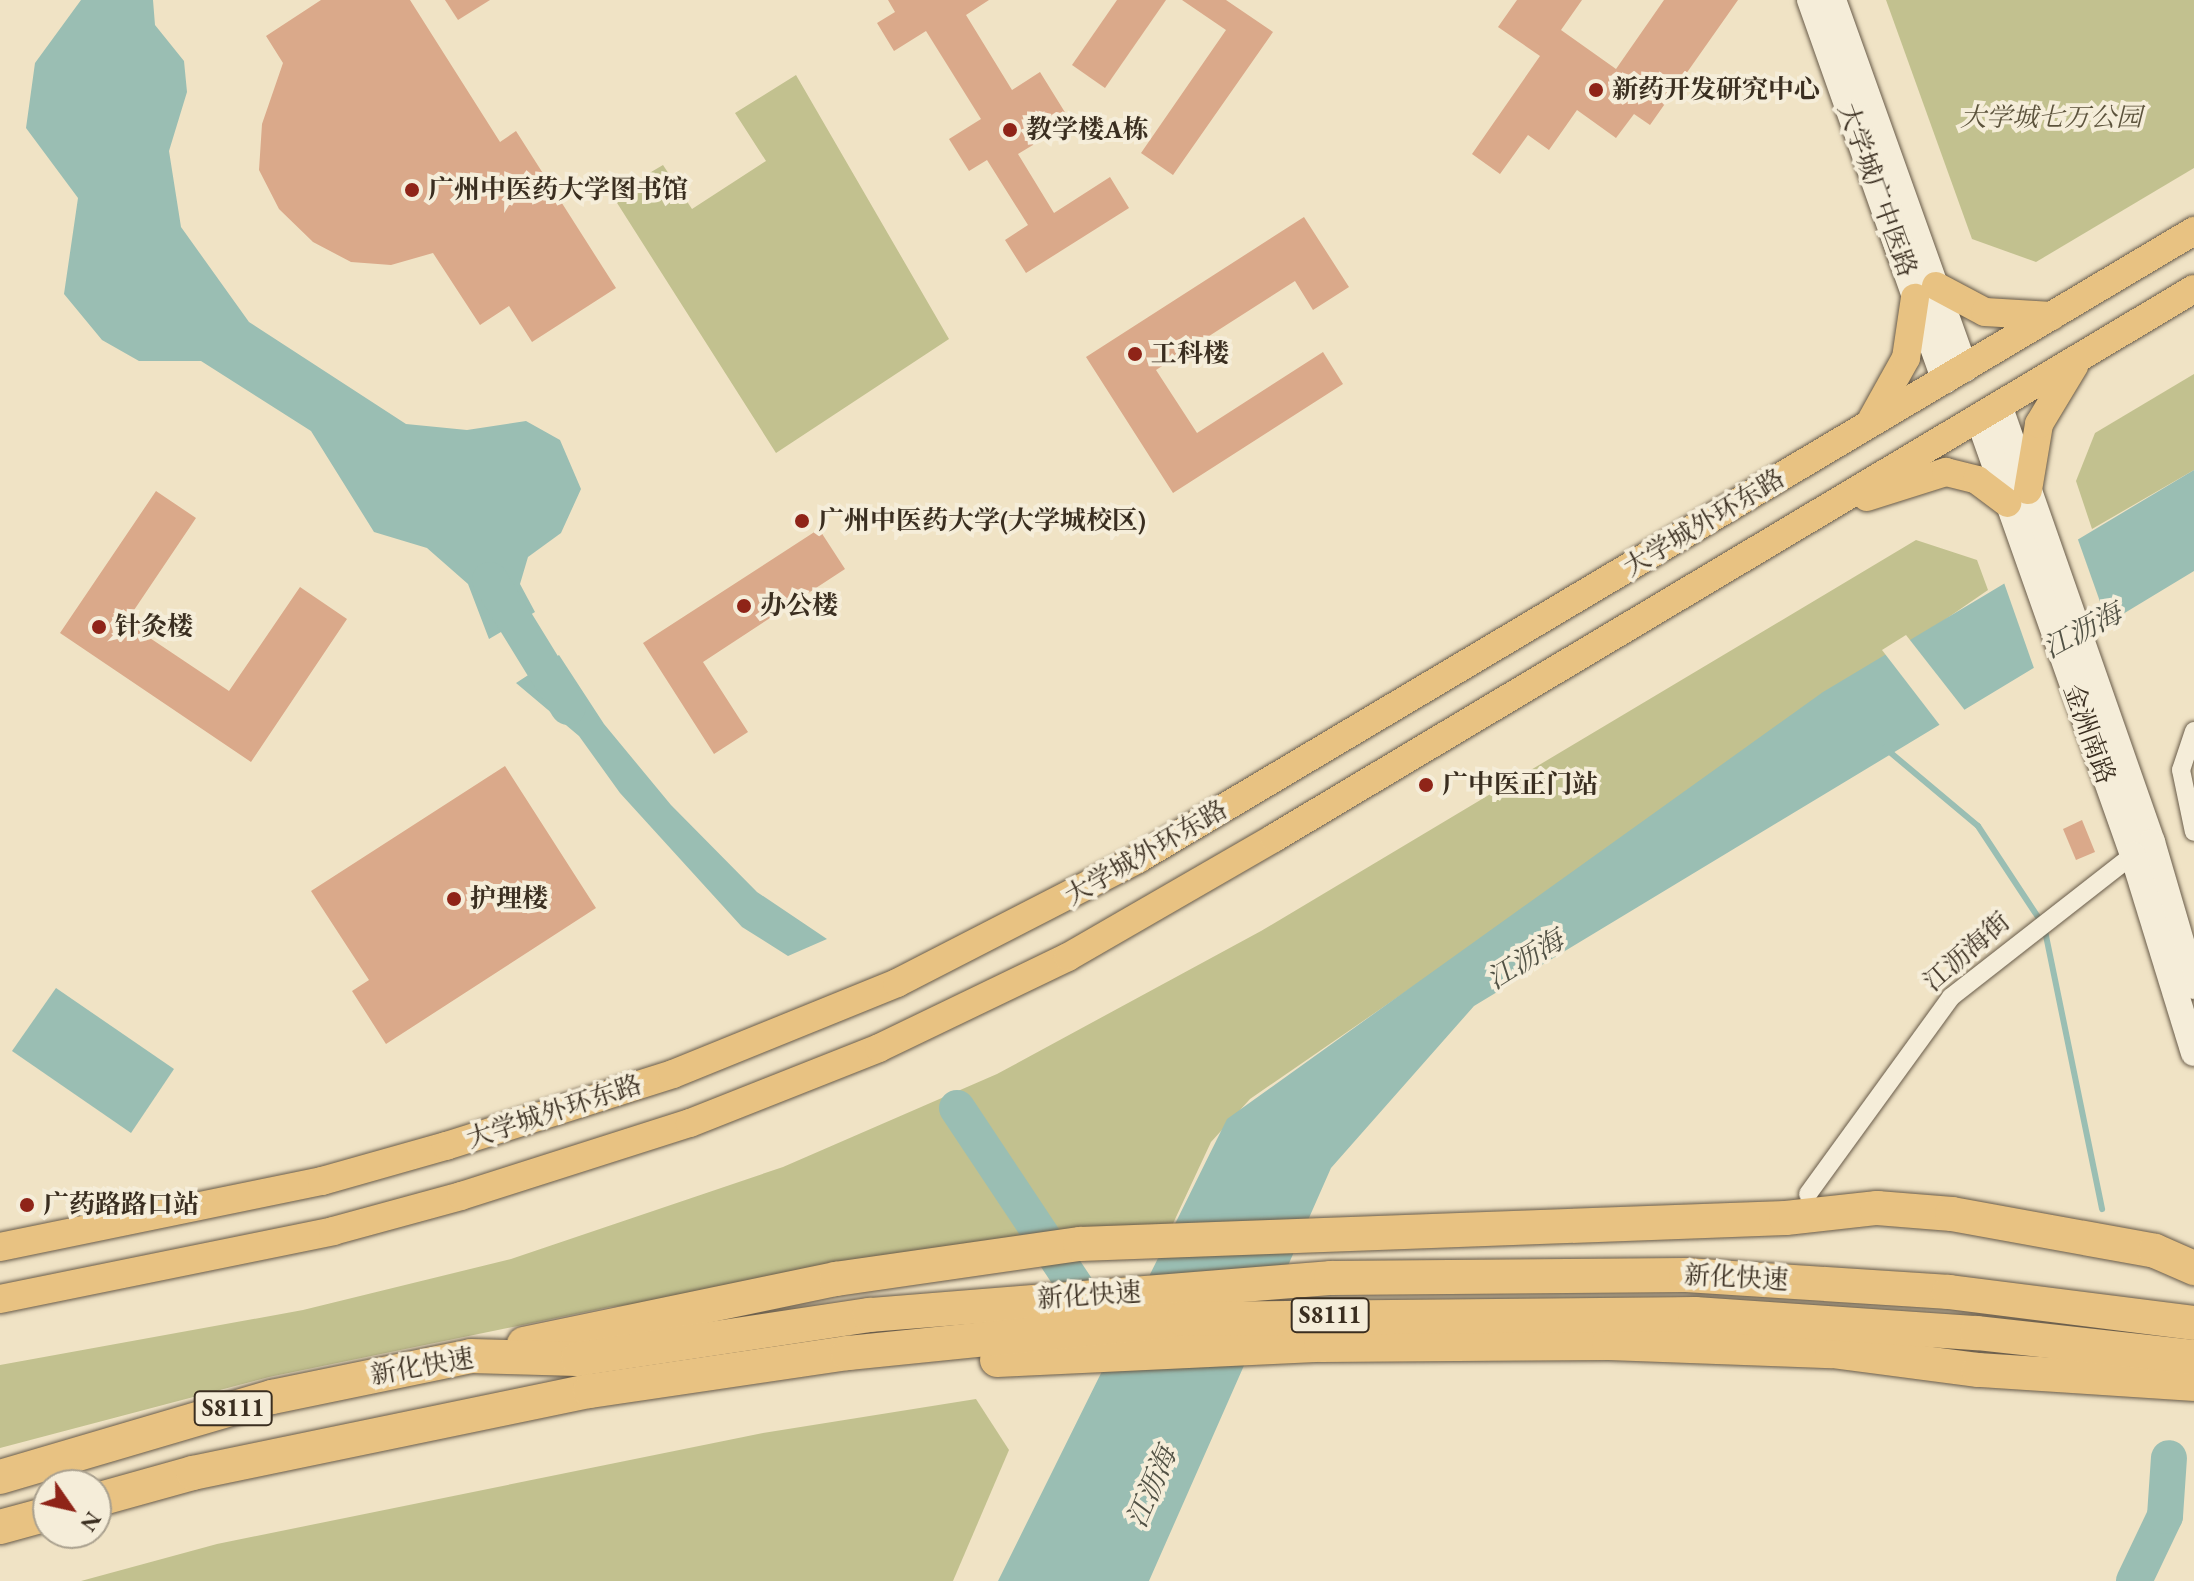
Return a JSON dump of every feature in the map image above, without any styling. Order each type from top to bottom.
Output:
[{"type":"highway","points":[[471,1356],[836,1279],[1080,1244],[1703,1217],[1799,1217],[1877,1208],[1940,1213],[2155,1251],[2194,1268]]},
{"type":"highway","name":"新化快速","points":[[0,1477],[272,1397],[471,1356],[578,1359],[870,1315],[1331,1278],[1686,1275],[1842,1283],[2194,1323]]},
{"type":"highway","name":"新化快速","points":[[112,1496],[193,1473],[590,1391],[834,1355],[1183,1319],[1695,1314],[1977,1333],[2194,1357]]},
{"type":"highway","points":[[472,1417],[898,1364],[1403,1344],[1732,1346],[2194,1384]]},
{"type":"highway","points":[[0,1527],[32,1518]]},
{"type":"main road","name":"大学城广中医路","points":[[1810,0],[1926,292]]},
{"type":"main road","name":"大学城广中医路","points":[[1833,0],[1955,375]]},
{"type":"main road","name":"大学城外环东路","points":[[0,1247],[372,1168],[570,1110],[825,1016],[997,935],[1138,859],[2194,231]]},
{"type":"main road","name":"大学城外环东路","points":[[0,1299],[385,1218],[610,1150],[825,1071],[938,1021],[1068,957],[1274,838],[2194,289]]},
{"type":"main road","points":[[1865,427],[1906,358],[1926,292],[1985,312],[2056,315]]},
{"type":"main road","points":[[1831,505],[1946,472],[1977,480],[2022,508],[2039,424],[2084,355]]},
{"type":"main road","name":"金洲南路","points":[[1988,411],[2122,793],[2194,986]]},
{"type":"main road","name":"金洲南路","points":[[2122,793],[2133,855],[2194,1053]]},
{"type":"street","points":[[2194,731],[2181,770],[2194,832]]},
{"type":"street","name":"江沥海街","points":[[1808,1194],[1942,1006],[2008,949],[2133,855]]},
{"type":"green space","name":"大学城七万公园","points":[[1886,0],[2194,0],[2194,168],[2036,262],[1972,239]]},
{"type":"green space","points":[[796,75],[949,339],[776,453],[612,195],[663,165],[692,209],[766,161],[735,113]]},
{"type":"green space","points":[[2194,374],[2194,470],[2092,529],[2076,481],[2095,433]]},
{"type":"green space","points":[[1916,540],[1977,560],[1988,590],[1250,1099],[1211,1142],[1163,1245],[610,1307],[269,1377],[0,1448],[0,1365],[303,1310],[511,1259],[783,1167],[997,1074],[1261,931]]},
{"type":"green space","points":[[976,1399],[1009,1450],[953,1581],[81,1581],[217,1544],[763,1433]]},
{"type":"water","points":[[81,0],[153,0],[155,25],[184,61],[187,92],[169,151],[181,227],[249,322],[406,424],[467,430],[526,421],[560,440],[581,489],[561,533],[528,557],[520,584],[535,612],[489,639],[468,584],[427,548],[374,532],[311,431],[201,361],[139,361],[102,340],[64,294],[78,198],[26,128],[35,63]]},
{"type":"water","name":"江沥海","points":[[2194,470],[2194,571],[1474,1006],[1331,1168],[1149,1581],[998,1581],[1227,1119],[1823,692]]},
{"type":"water","points":[[559,655],[604,724],[671,805],[757,892],[827,939],[788,956],[742,927],[620,793],[579,736],[516,683]]},
{"type":"water","points":[[56,988],[174,1069],[131,1133],[12,1051]]},
{"type":"pier","points":[[2076,534],[2109,627],[2035,671],[2002,577]]},
{"type":"pier","points":[[1906,635],[1967,713],[1942,728],[1882,650]]},
{"type":"building","name":"广州中医药大学图书馆","points":[[321,0],[410,0],[500,142],[516,131],[616,288],[532,342],[509,306],[480,325],[433,253],[391,265],[351,262],[313,242],[279,209],[259,170],[262,124],[283,63],[266,36]]},
{"type":"building","points":[[445,0],[490,0],[458,20]]},
{"type":"building","name":"教学楼A栋","points":[[888,0],[989,0],[966,15],[1012,90],[1040,72],[1071,122],[1018,154],[1054,213],[1110,177],[1129,208],[1026,273],[1005,240],[1028,225],[987,160],[969,171],[949,139],[981,119],[926,31],[894,51],[877,23],[895,12]]},
{"type":"building","points":[[1117,0],[1166,0],[1105,88],[1072,65]]},
{"type":"building","points":[[1182,0],[1226,0],[1273,32],[1173,175],[1141,153],[1226,30]]},
{"type":"building","name":"新药开发研究中心","points":[[1517,0],[1582,0],[1561,30],[1616,69],[1664,0],[1738,0],[1650,125],[1634,114],[1616,138],[1577,110],[1549,150],[1528,135],[1500,174],[1472,154],[1540,56],[1498,27]]},
{"type":"building","name":"工科楼","points":[[1304,217],[1349,287],[1313,310],[1295,281],[1156,370],[1197,433],[1323,352],[1343,384],[1173,493],[1086,357]]},
{"type":"building","name":"针灸楼","points":[[156,491],[196,518],[126,622],[229,691],[300,587],[347,619],[251,762],[60,633]]},
{"type":"building","name":"办公楼","points":[[819,529],[845,569],[703,662],[748,732],[714,754],[643,643]]},
{"type":"building","name":"护理楼","points":[[505,766],[596,908],[386,1044],[352,991],[369,980],[311,891]]},
{"type":"building","points":[[2082,820],[2095,852],[2076,860],[2063,829]]},
{"type":"waterway","points":[[490,580],[568,707]]},
{"type":"waterway","points":[[1885,748],[1978,826],[2044,926],[2102,1209]]},
{"type":"waterway","points":[[957,1108],[1100,1323]]},
{"type":"waterway","points":[[2134,1581],[2165,1516],[2169,1458]]},
{"type":"place","name":"新药开发研究中心","points":[[1596,90]]},
{"type":"place","name":"教学楼A栋","points":[[1010,130]]},
{"type":"place","name":"广州中医药大学图书馆","points":[[412,190]]},
{"type":"place","name":"工科楼","points":[[1135,354]]},
{"type":"place","name":"广州中医药大学(大学城校区)","points":[[802,521]]},
{"type":"place","name":"办公楼","points":[[744,606]]},
{"type":"place","name":"针灸楼","points":[[99,627]]},
{"type":"place","name":"广中医正门站","points":[[1426,785]]},
{"type":"place","name":"护理楼","points":[[454,899]]},
{"type":"place","name":"广药路路口站","points":[[27,1205]]}]
